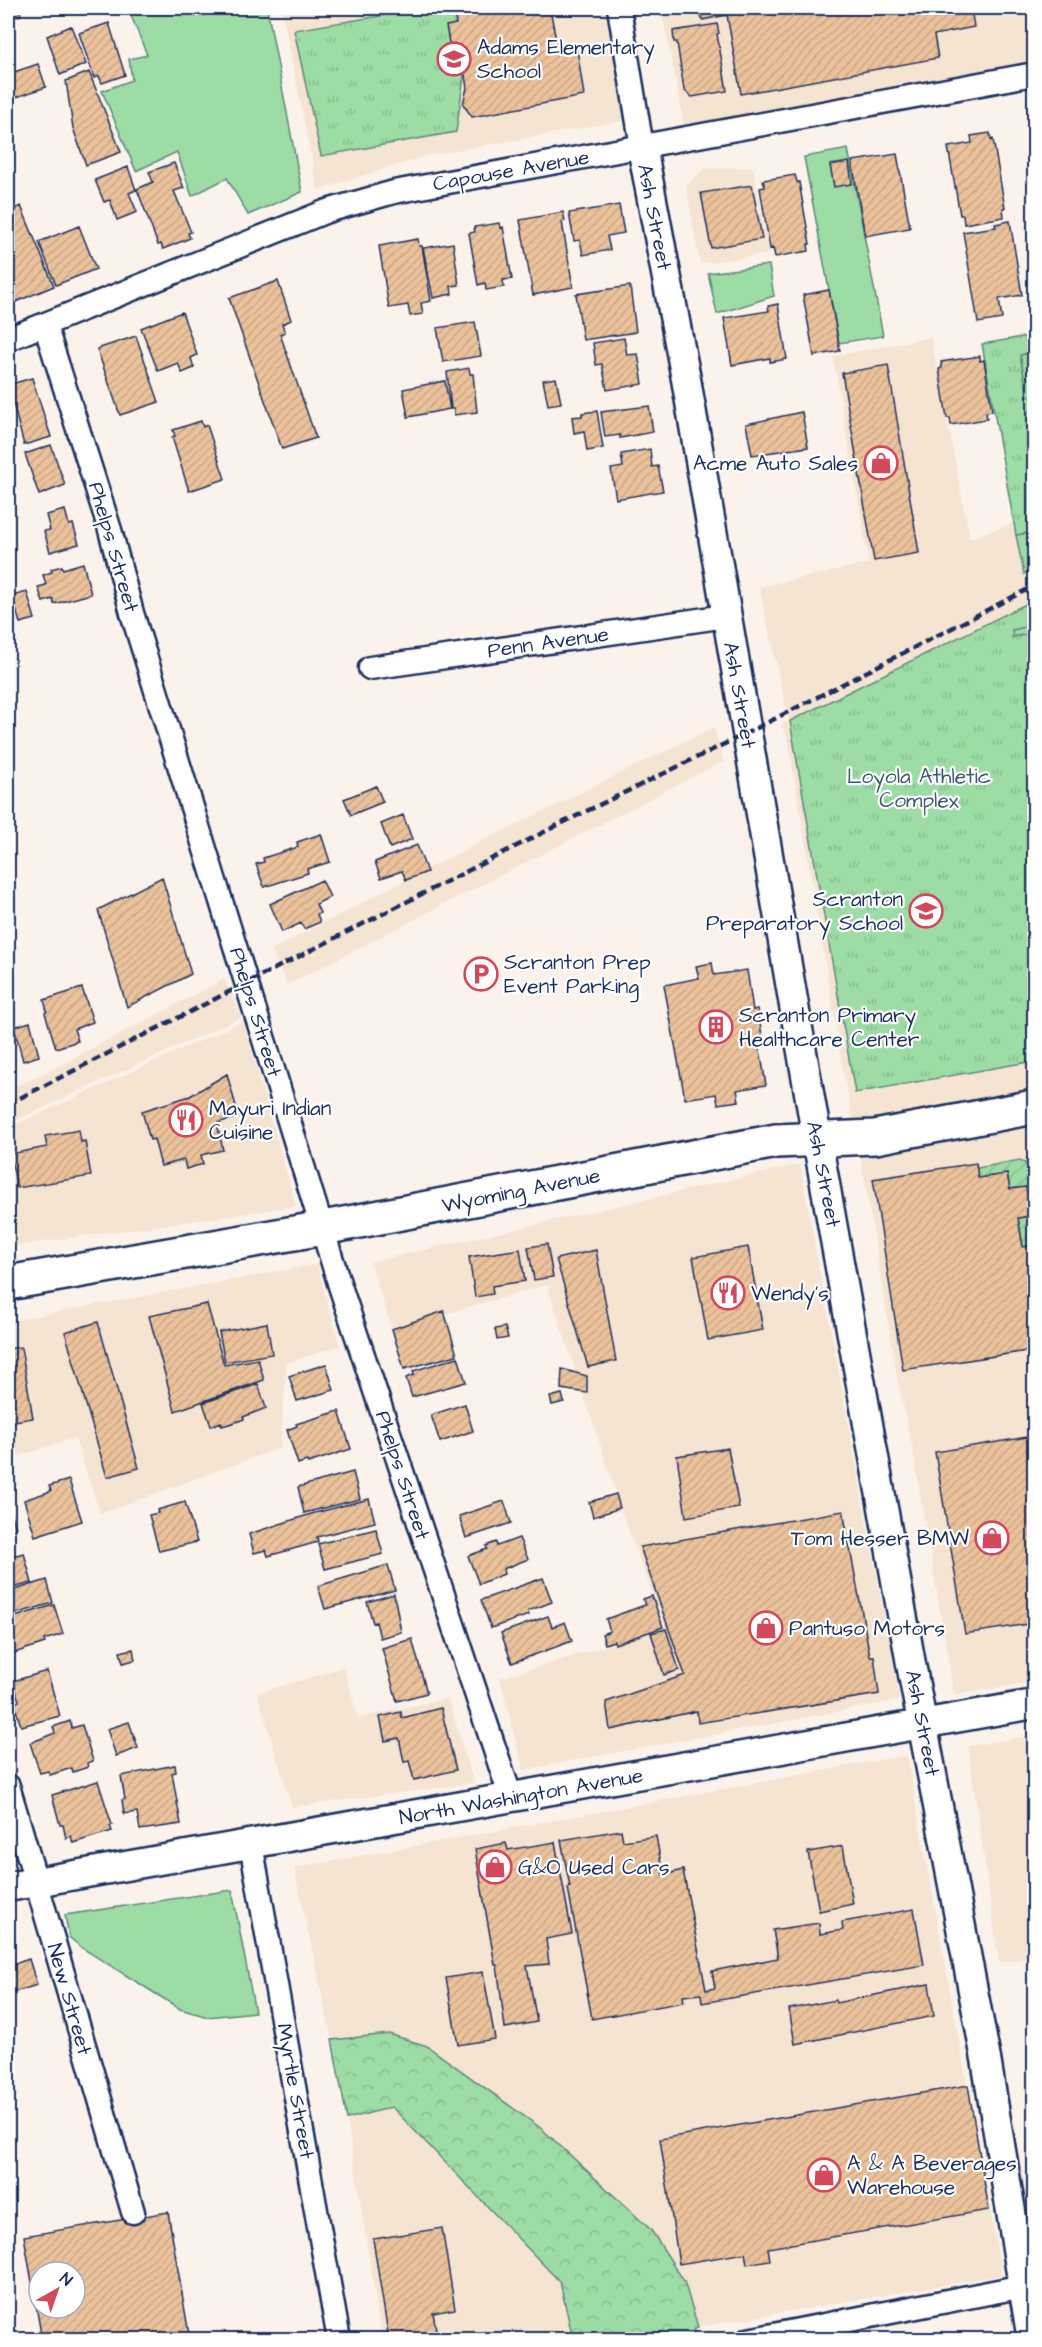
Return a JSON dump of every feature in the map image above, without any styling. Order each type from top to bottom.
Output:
[{"type":"main road","name":"Wyoming Avenue","points":[[8,1283],[323,1228],[776,1141],[875,1137],[1035,1107]]},
{"type":"street","name":"Ash Street","points":[[619,8],[642,147],[686,380],[817,1139],[923,1725],[1028,2285],[1032,2340]]},
{"type":"street","name":"Capouse Avenue","points":[[8,339],[327,211],[425,186],[1035,74]]},
{"type":"street","name":"Phelps Street","points":[[45,326],[110,530],[132,613],[323,1228],[511,1798]]},
{"type":"street","name":"Penn Avenue","points":[[370,668],[726,616]]},
{"type":"street","name":"North Washington Avenue","points":[[8,1887],[1035,1704]]},
{"type":"street","name":"New Street","points":[[8,1786],[133,2212]]},
{"type":"street","name":"Myrtle Street","points":[[250,1844],[339,2340]]},
{"type":"street","points":[[748,2340],[1028,2285]]},
{"type":"shaded area","name":"Adams Elementary School","points":[[281,8],[608,8],[628,120],[426,156],[318,190]]},
{"type":"shaded area","points":[[661,8],[1034,8],[1034,62],[684,125]]},
{"type":"shaded area","points":[[753,167],[769,254],[700,264],[686,186],[703,169]]},
{"type":"shaded area","name":"Scranton Preparatory School","points":[[931,337],[970,538],[1014,523],[1024,574],[1034,569],[1034,1682],[954,1695],[913,1451],[898,1383],[864,1177],[845,1082],[788,740],[781,724],[789,721],[759,587],[869,563],[833,356]]},
{"type":"shaded area","points":[[714,727],[724,761],[287,985],[271,950],[434,865]]},
{"type":"shaded area","points":[[224,979],[242,1017],[8,1124],[8,1089],[51,1070]]},
{"type":"shaded area","points":[[243,1021],[296,1206],[8,1247],[8,1128]]},
{"type":"shaded area","points":[[800,1164],[900,1700],[523,1770],[500,1678],[666,1628],[632,1541],[547,1285],[392,1329],[370,1262]]},
{"type":"shaded area","points":[[317,1264],[340,1346],[287,1363],[280,1448],[100,1514],[75,1438],[8,1460],[8,1321]]},
{"type":"shaded area","points":[[344,1667],[358,1718],[448,1698],[474,1783],[292,1807],[257,1693]]},
{"type":"shaded area","points":[[1034,1735],[1034,1957],[999,1963],[968,1746]]},
{"type":"shaded area","points":[[907,1755],[1002,2275],[698,2327],[684,2281],[389,2034],[332,2040],[294,1868]]},
{"type":"shaded area","points":[[392,2106],[560,2282],[573,2339],[382,2339],[347,2119]]},
{"type":"green space","points":[[128,8],[267,8],[302,192],[248,215],[227,178],[192,196],[177,152],[136,171],[102,91],[132,80],[129,59],[147,55]]},
{"type":"green space","points":[[429,8],[453,8],[465,69],[456,132],[321,156],[294,30]]},
{"type":"green space","points":[[848,149],[883,336],[839,343],[804,157]]},
{"type":"green space","points":[[769,265],[774,296],[717,314],[708,273]]},
{"type":"green space","points":[[1034,335],[1034,352],[1020,355],[1028,397],[1034,396],[1034,408],[1030,410],[1034,437],[1034,532],[1016,535],[982,344]]},
{"type":"green space","points":[[1034,352],[1034,396],[1028,398],[1020,355]]},
{"type":"green space","points":[[1034,532],[1034,569],[1024,574],[1016,535]]},
{"type":"green space","name":"Loyola Athletic Complex","points":[[1034,600],[1034,625],[1012,630],[1013,637],[1034,633],[1034,1061],[855,1093],[790,721]]},
{"type":"green space","points":[[1034,625],[1034,633],[1013,637],[1011,630]]},
{"type":"green space","points":[[1020,1160],[1034,1169],[1034,1190],[1027,1191],[1026,1187],[1010,1189],[1007,1174],[978,1178],[977,1168]]},
{"type":"green space","points":[[1034,1212],[1034,1245],[1023,1247],[1018,1218],[1030,1216],[1030,1213]]},
{"type":"green space","points":[[232,1890],[255,2012],[208,2017],[180,2009],[82,1948],[69,1937],[65,1915]]},
{"type":"green space","points":[[389,2034],[427,2046],[542,2129],[651,2230],[684,2281],[698,2327],[683,2339],[573,2339],[560,2282],[392,2107],[347,2119],[332,2040]]},
{"type":"building","points":[[8,8],[19,8],[21,15],[8,19]]},
{"type":"building","points":[[453,8],[550,8],[558,52],[577,49],[584,96],[472,117],[463,104],[467,88],[460,46],[450,48],[446,26],[456,24]]},
{"type":"building","points":[[700,8],[971,8],[974,27],[934,35],[938,58],[741,94],[727,15],[702,20]]},
{"type":"building","points":[[109,23],[125,75],[102,83],[99,76],[94,78],[79,33]]},
{"type":"building","points":[[717,24],[727,91],[692,97],[684,90],[677,42],[674,42],[673,31]]},
{"type":"building","points":[[71,26],[86,64],[60,75],[47,36]]},
{"type":"building","points":[[38,64],[46,87],[8,100],[8,74]]},
{"type":"building","points":[[89,72],[121,152],[86,165],[73,128],[66,81]]},
{"type":"building","points":[[990,133],[1005,208],[1003,208],[1004,217],[964,224],[963,215],[960,215],[948,147],[972,143],[971,136]]},
{"type":"building","points":[[897,154],[910,228],[865,236],[852,161]]},
{"type":"building","points":[[849,162],[852,184],[834,187],[830,165]]},
{"type":"building","points":[[174,163],[184,188],[174,191],[191,232],[188,233],[190,238],[163,249],[161,244],[158,245],[137,189],[153,182],[149,172]]},
{"type":"building","points":[[128,167],[136,190],[129,193],[137,212],[117,220],[110,200],[104,202],[95,180]]},
{"type":"building","points":[[795,175],[799,182],[810,244],[808,244],[809,251],[775,257],[773,248],[770,249],[760,188],[765,187],[763,180]]},
{"type":"building","points":[[752,185],[762,239],[711,248],[701,193]]},
{"type":"building","points":[[619,205],[624,233],[607,236],[610,250],[583,255],[580,240],[574,241],[569,213]]},
{"type":"building","points":[[21,206],[54,286],[13,303],[8,289],[8,212]]},
{"type":"building","points":[[563,212],[565,221],[562,222],[573,287],[533,295],[520,220]]},
{"type":"building","points":[[1010,221],[1022,295],[999,299],[1002,319],[978,323],[963,232],[996,227],[995,224]]},
{"type":"building","points":[[499,223],[500,228],[503,227],[512,279],[503,280],[504,287],[486,290],[485,283],[478,285],[469,233],[475,232],[474,227]]},
{"type":"building","points":[[79,226],[96,269],[56,285],[39,242]]},
{"type":"building","points":[[418,239],[419,246],[422,246],[431,301],[421,303],[423,314],[410,316],[408,305],[389,308],[379,246]]},
{"type":"building","points":[[453,243],[459,285],[451,286],[452,294],[433,298],[423,248]]},
{"type":"building","points":[[278,281],[291,320],[282,324],[285,332],[280,334],[316,438],[282,449],[229,298]]},
{"type":"building","points":[[630,286],[636,332],[583,340],[576,294]]},
{"type":"building","points":[[8,289],[13,303],[8,306]]},
{"type":"building","points":[[829,290],[840,351],[814,356],[803,295]]},
{"type":"building","points":[[778,304],[787,359],[770,362],[770,358],[732,365],[724,318],[769,311],[768,306]]},
{"type":"building","points":[[182,312],[197,355],[191,358],[194,368],[182,373],[178,363],[158,371],[141,328]]},
{"type":"building","points":[[475,322],[481,356],[443,362],[437,328]]},
{"type":"building","points":[[136,336],[159,402],[120,415],[97,349]]},
{"type":"building","points":[[624,338],[627,355],[638,354],[643,384],[607,390],[602,364],[596,365],[593,343]]},
{"type":"building","points":[[980,356],[980,361],[984,360],[992,411],[986,412],[987,419],[951,425],[950,418],[947,418],[939,369],[942,368],[941,362]]},
{"type":"building","name":"Acme Auto Sales","points":[[888,365],[919,553],[874,561],[842,373]]},
{"type":"building","points":[[469,368],[470,374],[473,374],[477,412],[454,415],[454,409],[451,409],[447,372]]},
{"type":"building","points":[[32,378],[51,437],[24,445],[8,385]]},
{"type":"building","points":[[556,378],[561,403],[548,405],[543,380]]},
{"type":"building","points":[[445,381],[450,409],[408,417],[403,389]]},
{"type":"building","points":[[649,406],[653,432],[620,438],[620,435],[605,437],[601,412]]},
{"type":"building","points":[[597,411],[603,448],[587,451],[584,431],[574,433],[572,417]]},
{"type":"building","points":[[802,412],[808,447],[752,455],[746,424]]},
{"type":"building","points":[[201,421],[203,427],[207,425],[225,479],[189,491],[172,437],[175,436],[173,430]]},
{"type":"building","points":[[51,445],[65,485],[39,495],[25,454]]},
{"type":"building","points":[[650,449],[652,467],[658,466],[663,491],[616,499],[611,469],[623,467],[621,454]]},
{"type":"building","points":[[65,510],[69,525],[73,524],[79,544],[50,552],[44,531],[50,530],[46,515]]},
{"type":"building","points":[[83,563],[91,594],[54,604],[53,599],[43,602],[38,587],[46,585],[43,575],[52,572],[51,569],[62,566],[63,569]]},
{"type":"building","points":[[27,592],[35,619],[20,623],[12,596]]},
{"type":"building","points":[[376,786],[383,802],[351,815],[344,799]]},
{"type":"building","points":[[403,815],[412,839],[390,848],[381,824]]},
{"type":"building","points":[[321,834],[330,862],[307,869],[308,873],[264,887],[256,864],[264,862],[263,858],[298,847],[297,842]]},
{"type":"building","points":[[417,845],[427,872],[406,880],[402,871],[381,878],[375,862]]},
{"type":"building","points":[[162,877],[191,974],[127,1007],[98,910]]},
{"type":"building","points":[[322,880],[330,897],[316,904],[320,913],[317,914],[320,922],[304,929],[301,923],[282,932],[270,904]]},
{"type":"building","name":"Scranton Primary Healthcare Center","points":[[712,963],[714,975],[747,970],[753,1010],[758,1009],[763,1043],[759,1044],[766,1085],[737,1090],[739,1101],[718,1104],[716,1094],[685,1099],[664,985],[699,978],[696,966]]},
{"type":"building","points":[[82,988],[93,1022],[74,1029],[78,1041],[56,1048],[45,1013],[47,1011],[44,1000]]},
{"type":"building","points":[[30,1022],[39,1056],[23,1061],[14,1027]]},
{"type":"building","name":"Mayuri Indian Cuisine","points":[[227,1074],[239,1117],[217,1123],[223,1150],[201,1155],[203,1164],[186,1169],[184,1160],[161,1166],[154,1139],[150,1140],[142,1111],[190,1096]]},
{"type":"building","points":[[79,1130],[81,1142],[85,1141],[91,1176],[17,1188],[10,1154],[47,1147],[45,1136]]},
{"type":"building","points":[[976,1163],[978,1178],[1007,1174],[1010,1189],[1026,1187],[1031,1216],[1018,1218],[1023,1247],[1034,1245],[1034,1350],[903,1370],[873,1179]]},
{"type":"building","points":[[547,1244],[553,1277],[534,1280],[528,1247]]},
{"type":"building","name":"Wendy's","points":[[748,1247],[763,1330],[708,1340],[693,1257]]},
{"type":"building","points":[[520,1249],[525,1281],[492,1286],[493,1294],[475,1297],[469,1257]]},
{"type":"building","points":[[596,1250],[616,1361],[588,1367],[556,1259]]},
{"type":"building","points":[[207,1304],[224,1365],[258,1359],[264,1380],[175,1411],[149,1316]]},
{"type":"building","points":[[444,1311],[457,1355],[404,1369],[392,1329]]},
{"type":"building","points":[[98,1322],[139,1468],[107,1477],[65,1332]]},
{"type":"building","points":[[267,1323],[272,1354],[225,1362],[219,1332]]},
{"type":"building","points":[[505,1327],[508,1338],[497,1340],[495,1329]]},
{"type":"building","points":[[21,1347],[33,1418],[8,1422],[8,1349]]},
{"type":"building","points":[[458,1357],[466,1382],[412,1397],[406,1378],[414,1375],[413,1371]]},
{"type":"building","points":[[326,1364],[334,1390],[297,1401],[289,1376]]},
{"type":"building","points":[[562,1369],[587,1376],[587,1393],[561,1389]]},
{"type":"building","points":[[258,1384],[266,1408],[236,1422],[222,1426],[221,1422],[211,1426],[203,1403]]},
{"type":"building","points":[[562,1394],[564,1402],[552,1405],[550,1397]]},
{"type":"building","points":[[465,1404],[473,1431],[440,1442],[431,1415]]},
{"type":"building","points":[[339,1411],[351,1449],[298,1464],[287,1430],[297,1426],[296,1424]]},
{"type":"building","name":"Tom Hesser BMW","points":[[1034,1436],[1034,1623],[965,1634],[935,1452]]},
{"type":"building","points":[[728,1448],[739,1508],[686,1517],[677,1456]]},
{"type":"building","points":[[353,1472],[360,1499],[304,1513],[298,1487]]},
{"type":"building","points":[[69,1480],[82,1521],[35,1536],[24,1500],[51,1491],[49,1486]]},
{"type":"building","points":[[616,1494],[620,1508],[593,1517],[589,1502]]},
{"type":"building","points":[[369,1499],[375,1522],[317,1537],[318,1542],[268,1556],[266,1550],[254,1553],[249,1534],[311,1514]]},
{"type":"building","points":[[8,1500],[16,1529],[8,1531]]},
{"type":"building","points":[[504,1501],[511,1523],[466,1538],[459,1516]]},
{"type":"building","points":[[185,1502],[197,1542],[159,1551],[149,1515],[158,1513],[157,1510]]},
{"type":"building","name":"Pantuso Motors","points":[[843,1511],[870,1656],[874,1656],[879,1694],[698,1723],[697,1711],[610,1730],[606,1702],[685,1675],[640,1547]]},
{"type":"building","points":[[376,1529],[383,1554],[325,1569],[318,1544]]},
{"type":"building","points":[[519,1538],[528,1559],[503,1569],[504,1574],[479,1584],[468,1556],[487,1549],[486,1546],[496,1542],[497,1546]]},
{"type":"building","points":[[24,1553],[32,1583],[8,1589],[8,1557]]},
{"type":"building","points":[[388,1565],[395,1590],[325,1609],[318,1586]]},
{"type":"building","points":[[543,1578],[552,1602],[528,1611],[529,1615],[491,1628],[481,1600]]},
{"type":"building","points":[[47,1580],[53,1603],[8,1616],[8,1592]]},
{"type":"building","points":[[394,1594],[401,1632],[380,1638],[367,1602]]},
{"type":"building","points":[[652,1596],[663,1627],[615,1644],[614,1641],[605,1644],[602,1634],[610,1631],[606,1619],[645,1605],[643,1599]]},
{"type":"building","points":[[54,1605],[63,1634],[44,1640],[45,1643],[8,1655],[8,1619]]},
{"type":"building","points":[[548,1616],[552,1627],[565,1622],[572,1641],[512,1663],[501,1633]]},
{"type":"building","points":[[666,1629],[679,1670],[664,1675],[651,1633]]},
{"type":"building","points":[[412,1639],[427,1693],[397,1701],[382,1648]]},
{"type":"building","points":[[133,1649],[135,1660],[123,1663],[120,1652]]},
{"type":"building","points":[[47,1671],[60,1716],[21,1726],[14,1703],[19,1701],[13,1681]]},
{"type":"building","points":[[441,1708],[456,1770],[414,1780],[409,1761],[404,1762],[399,1738],[385,1741],[380,1717],[401,1712],[402,1718]]},
{"type":"building","points":[[70,1721],[72,1728],[82,1725],[93,1761],[87,1763],[88,1767],[73,1772],[72,1768],[50,1775],[48,1771],[40,1773],[30,1743],[55,1733],[53,1727]]},
{"type":"building","points":[[129,1722],[138,1748],[116,1756],[107,1729]]},
{"type":"building","points":[[175,1765],[176,1772],[172,1773],[181,1824],[140,1830],[137,1812],[124,1814],[122,1800],[125,1799],[121,1776]]},
{"type":"building","points":[[98,1781],[112,1831],[73,1843],[71,1836],[66,1838],[63,1825],[60,1825],[52,1795]]},
{"type":"building","points":[[621,1830],[623,1841],[656,1836],[663,1875],[683,1870],[706,1990],[715,1988],[712,1971],[778,1958],[773,1930],[819,1923],[820,1934],[843,1930],[842,1922],[914,1909],[924,1965],[702,2003],[701,1994],[683,1996],[684,2002],[592,2019],[561,1840]]},
{"type":"building","points":[[555,1842],[572,1934],[546,1939],[549,1964],[527,1966],[537,2022],[505,2028],[497,1965],[495,1965],[475,1849],[506,1843],[508,1850]]},
{"type":"building","points":[[843,1846],[853,1904],[819,1911],[808,1852]]},
{"type":"building","points":[[29,1959],[37,1985],[8,1994],[8,1966]]},
{"type":"building","points":[[483,1972],[495,2039],[458,2045],[446,1978]]},
{"type":"building","points":[[929,1984],[934,2016],[795,2044],[789,2009],[835,2000],[836,2003]]},
{"type":"building","name":"A & A Beverages Warehouse","points":[[968,2085],[989,2210],[768,2248],[770,2260],[747,2264],[745,2253],[679,2264],[660,2139]]},
{"type":"building","points":[[168,2212],[190,2340],[42,2340],[39,2320],[87,2320],[87,2260],[28,2260],[24,2236]]},
{"type":"building","points":[[442,2228],[455,2309],[433,2313],[438,2340],[389,2340],[373,2239]]},
{"type":"railway","points":[[8,1104],[560,824],[747,733],[1034,586]]},
{"type":"place","name":"Adams Elementary School","points":[[454,59]]},
{"type":"place","name":"Acme Auto Sales","points":[[881,463]]},
{"type":"place","name":"Scranton Preparatory School","points":[[926,911]]},
{"type":"place","name":"Scranton Prep Event Parking","points":[[481,974]]},
{"type":"place","name":"Scranton Primary Healthcare Center","points":[[716,1027]]},
{"type":"place","name":"Mayuri Indian Cuisine","points":[[186,1120]]},
{"type":"place","name":"Wendy's","points":[[728,1293]]},
{"type":"place","name":"Tom Hesser BMW","points":[[992,1538]]},
{"type":"place","name":"Pantuso Motors","points":[[766,1628]]},
{"type":"place","name":"G&O Used Cars","points":[[495,1867]]},
{"type":"place","name":"A & A Beverages Warehouse","points":[[824,2175]]}]
